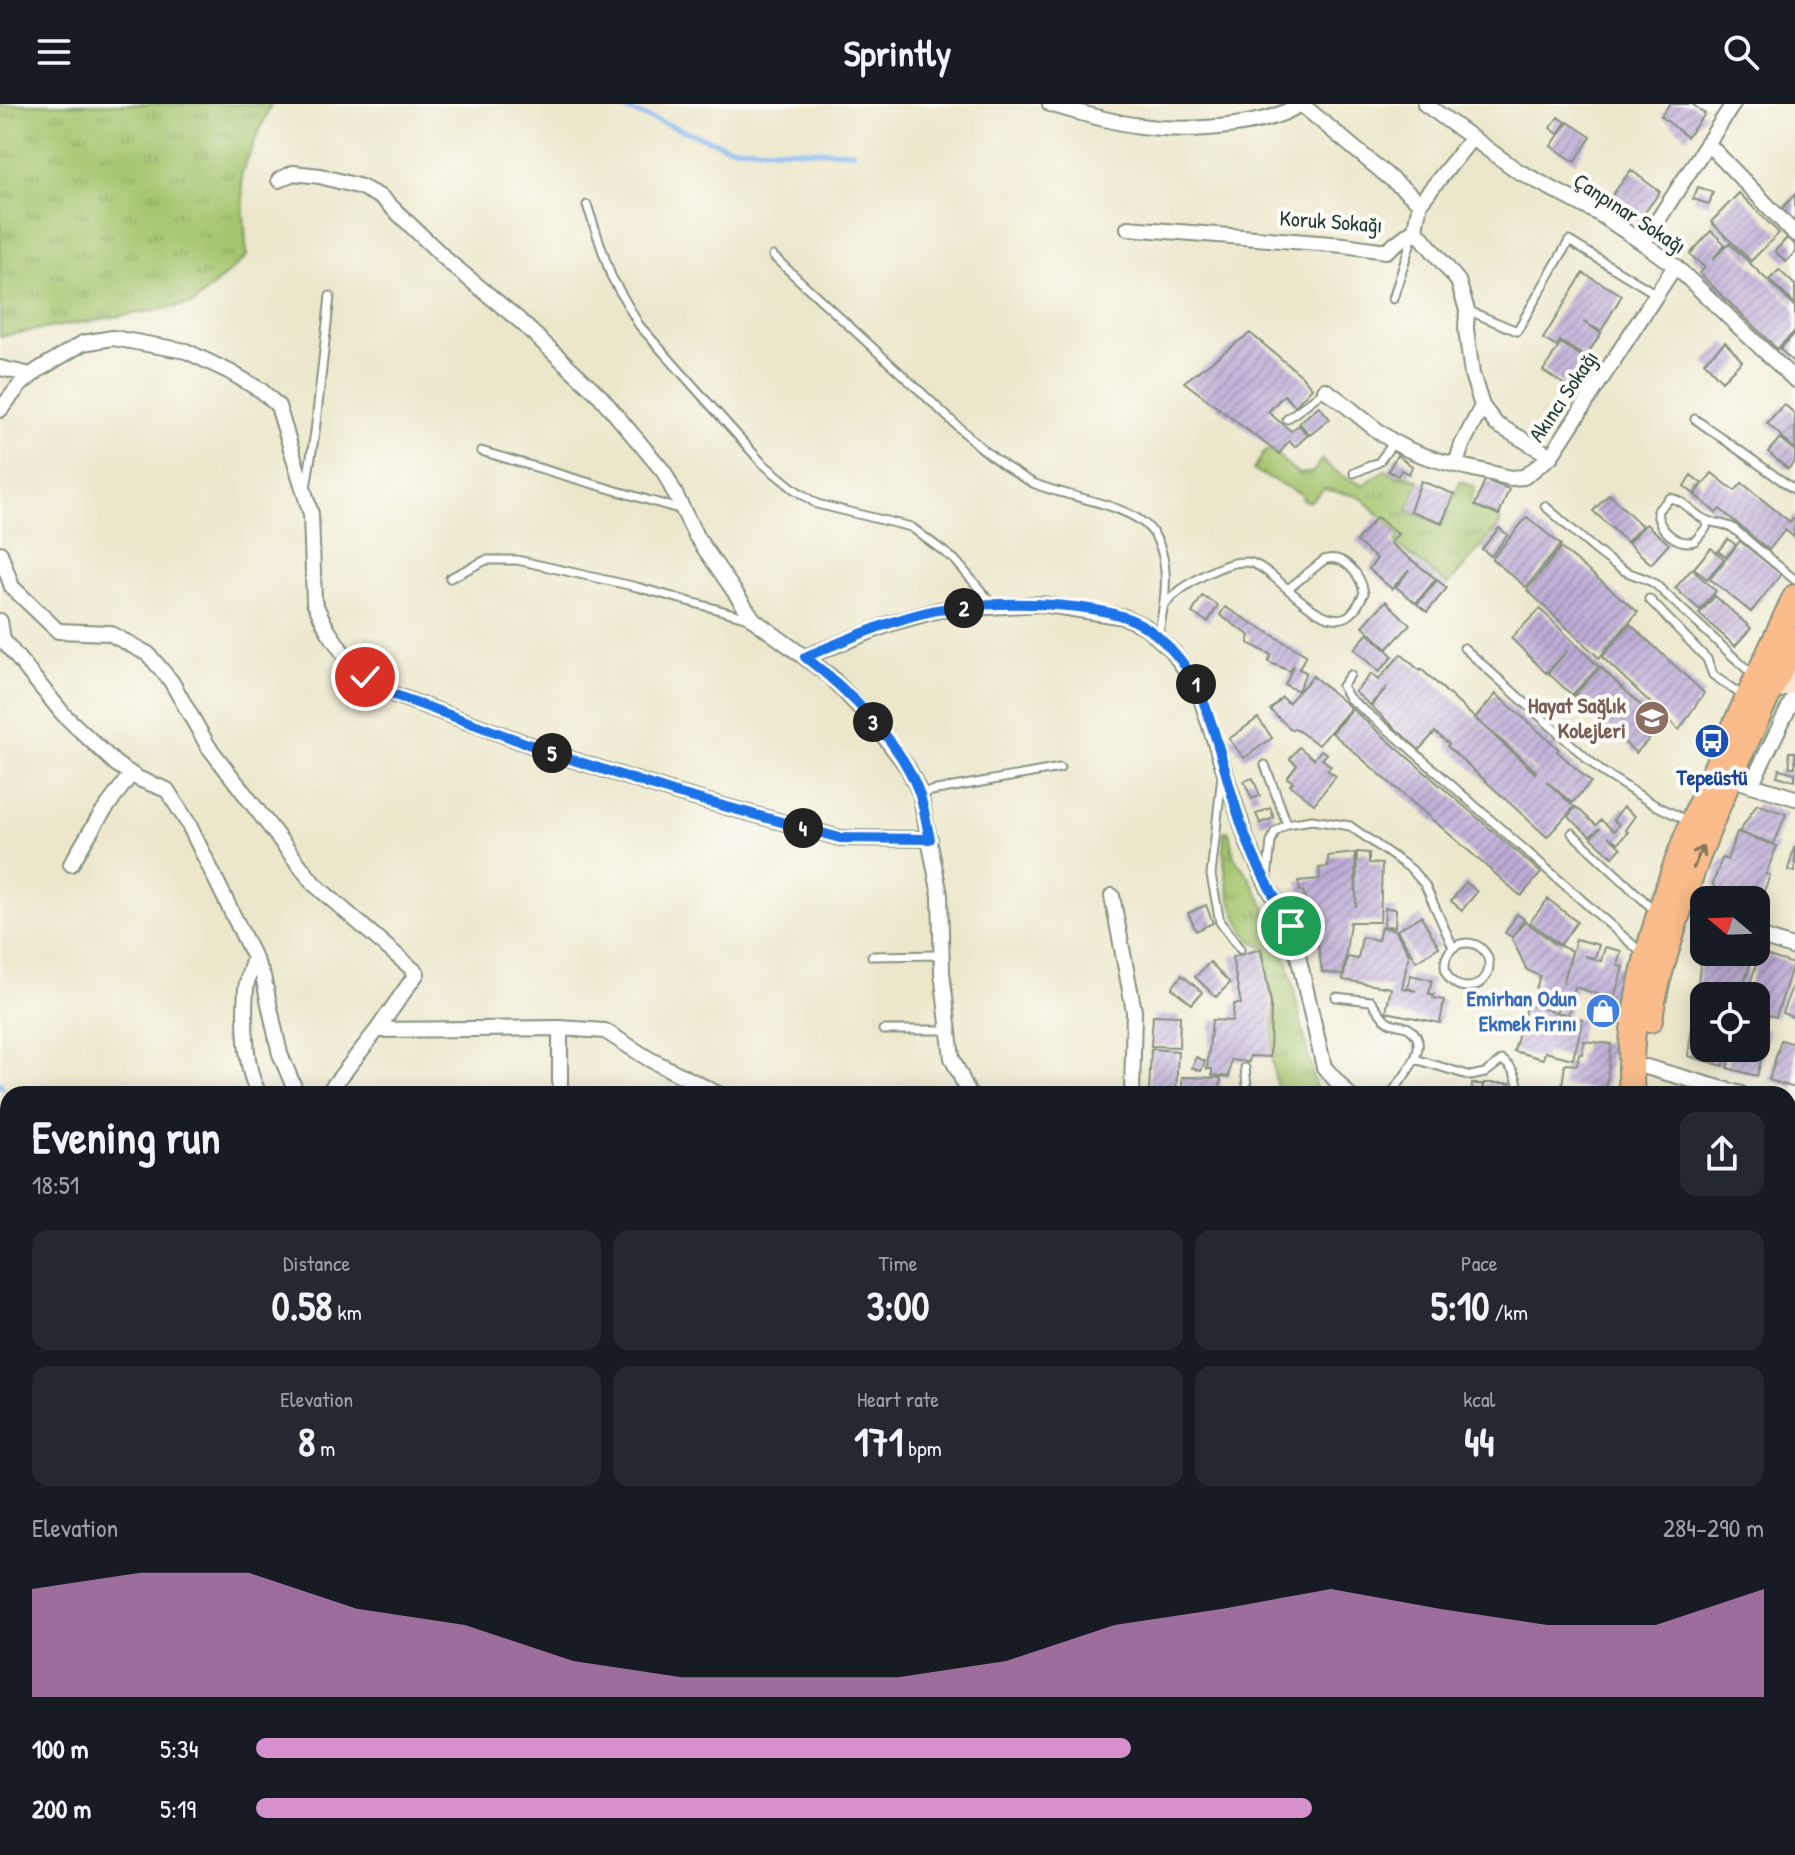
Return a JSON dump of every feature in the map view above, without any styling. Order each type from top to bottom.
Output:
[{"type":"main road","points":[[1644,1086],[1651,1013],[1662,964],[1688,882],[1732,777],[1759,688],[1795,597]]},
{"type":"main road","points":[[1759,688],[1795,639]]},
{"type":"main road","points":[[1632,1086],[1633,1032],[1640,981],[1659,914],[1690,822],[1732,777]]},
{"type":"street","points":[[1050,104],[1150,129],[1196,130],[1252,122],[1288,112],[1300,104],[1420,203]]},
{"type":"street","points":[[1643,243],[1733,104]]},
{"type":"street","name":"Çanpınar Sokağı","points":[[1432,106],[1518,171],[1598,213],[1675,266],[1795,380]]},
{"type":"street","name":"Koruk Sokağı","points":[[1128,228],[1386,251],[1415,229],[1420,203],[1472,138]]},
{"type":"street","points":[[1707,143],[1795,234]]},
{"type":"street","points":[[279,180],[293,173],[320,176],[361,187],[382,198],[450,263],[519,320],[600,396],[664,472],[696,536],[754,620],[830,676],[874,723],[908,768],[920,793],[940,895],[941,955],[952,1058],[965,1086]]},
{"type":"street","points":[[1415,229],[1458,281],[1467,310],[1466,329],[1472,374],[1482,406],[1496,424],[1551,456]]},
{"type":"street","name":"Akıncı Sokağı","points":[[1325,390],[1405,448],[1510,478],[1524,477],[1551,456],[1675,266]]},
{"type":"street","points":[[0,410],[31,375],[83,343],[113,338],[186,351],[262,391],[278,406],[311,514],[314,602],[347,659],[365,677],[395,695],[555,754],[676,793],[840,838],[930,839]]},
{"type":"street","points":[[0,368],[31,375]]},
{"type":"street","points":[[1456,464],[1482,406]]},
{"type":"street","points":[[0,553],[12,587],[58,631],[109,633],[148,654],[171,681],[208,746],[314,884],[417,973],[333,1086]]},
{"type":"street","points":[[805,657],[892,623],[939,610],[1041,604],[1124,617],[1146,627],[1173,652],[1197,686],[1248,844],[1291,926],[1324,1067],[1341,1086]]},
{"type":"street","points":[[0,621],[3,640],[64,715],[131,774],[167,790],[188,823],[263,976],[280,1054],[294,1086]]},
{"type":"street","points":[[1759,688],[1786,686],[1795,679]]},
{"type":"street","points":[[1795,695],[1732,777],[1795,798]]},
{"type":"street","points":[[71,864],[98,819],[131,774]]},
{"type":"street","points":[[1112,896],[1134,1011],[1132,1086]]},
{"type":"street","points":[[1770,940],[1795,948]]},
{"type":"street","points":[[254,958],[246,986],[246,1036],[254,1086]]},
{"type":"street","points":[[377,1030],[560,1028],[605,1031],[649,1059],[702,1086]]},
{"type":"street","points":[[560,1028],[560,1086]]},
{"type":"street","points":[[1646,1067],[1713,1086]]},
{"type":"lane","points":[[587,205],[611,276],[639,325],[762,463],[817,504],[911,527],[955,560],[994,606]]},
{"type":"lane","points":[[1393,299],[1415,229]]},
{"type":"lane","points":[[1467,310],[1517,331],[1569,241],[1656,294]]},
{"type":"lane","points":[[773,256],[992,458],[1035,484],[1087,497],[1150,529],[1163,554],[1165,604],[1158,638]]},
{"type":"lane","points":[[305,494],[330,296]]},
{"type":"lane","points":[[1287,419],[1325,390]]},
{"type":"lane","points":[[1695,419],[1795,490]]},
{"type":"lane","points":[[1354,473],[1379,462],[1394,442]]},
{"type":"lane","points":[[481,451],[683,511]]},
{"type":"lane","points":[[1707,521],[1706,528],[1695,541],[1683,543],[1659,523],[1657,511],[1670,498],[1678,499],[1707,521],[1721,522],[1733,528],[1795,580]]},
{"type":"lane","points":[[1545,506],[1611,562],[1655,584],[1759,688]]},
{"type":"lane","points":[[1165,604],[1196,579],[1236,563],[1248,562],[1261,567],[1303,602],[1334,618],[1346,617],[1364,593],[1362,582],[1354,571],[1341,560],[1331,557],[1288,589]]},
{"type":"lane","points":[[450,578],[486,560],[517,560],[637,587],[754,620]]},
{"type":"lane","points":[[1649,599],[1707,659],[1713,675],[1759,688]]},
{"type":"lane","points":[[1464,648],[1601,771],[1653,804],[1690,822]]},
{"type":"lane","points":[[1350,675],[1342,686],[1349,698],[1646,957]]},
{"type":"lane","points":[[1224,765],[1211,875],[1220,922],[1240,949]]},
{"type":"lane","points":[[1265,765],[1287,824]]},
{"type":"lane","points":[[920,793],[1060,768]]},
{"type":"lane","points":[[1267,885],[1271,842],[1275,832],[1287,824],[1312,820],[1350,826],[1367,835],[1411,869],[1425,885],[1453,947]]},
{"type":"lane","points":[[1572,833],[1659,914]]},
{"type":"lane","points":[[1467,943],[1480,947],[1485,953],[1489,966],[1479,985],[1465,988],[1451,982],[1446,975],[1444,960],[1453,947],[1467,943]]},
{"type":"lane","points":[[872,956],[941,955]]},
{"type":"lane","points":[[1336,997],[1371,1001],[1388,1022],[1409,1028],[1419,1044],[1415,1059],[1396,1086]]},
{"type":"lane","points":[[883,1030],[949,1030]]},
{"type":"lane","points":[[1415,1059],[1471,1076],[1485,1073],[1502,1060],[1514,1070],[1518,1086]]},
{"type":"lane","points":[[1245,1068],[1247,1086]]},
{"type":"green space","points":[[0,104],[271,104],[241,174],[247,256],[193,304],[0,336]]},
{"type":"green space","points":[[1273,449],[1299,474],[1313,472],[1321,460],[1342,476],[1363,485],[1385,470],[1399,477],[1401,474],[1419,480],[1408,511],[1442,525],[1460,481],[1475,487],[1471,506],[1500,517],[1500,525],[1448,585],[1395,543],[1400,535],[1361,497],[1324,489],[1309,502],[1302,499],[1303,495],[1253,470],[1265,451]]},
{"type":"green space","points":[[1224,831],[1229,832],[1234,857],[1262,901],[1288,964],[1315,1086],[1277,1086],[1272,1061],[1274,1006],[1264,948],[1252,941],[1235,914],[1224,861]]},
{"type":"building","points":[[1670,104],[1692,104],[1705,114],[1687,137],[1661,116]]},
{"type":"building","points":[[1558,117],[1566,122],[1558,134],[1550,128]]},
{"type":"building","points":[[1568,122],[1591,137],[1575,162],[1551,146]]},
{"type":"building","points":[[1631,170],[1660,192],[1639,220],[1610,198]]},
{"type":"building","points":[[1698,187],[1713,192],[1709,204],[1693,199]]},
{"type":"building","points":[[1739,193],[1779,233],[1751,261],[1711,222]]},
{"type":"building","points":[[1795,194],[1795,222],[1781,210]]},
{"type":"building","points":[[1711,231],[1725,244],[1712,260],[1729,243],[1795,307],[1795,331],[1777,349],[1699,273],[1705,268],[1690,254]]},
{"type":"building","points":[[1787,238],[1795,245],[1795,252],[1786,262],[1775,251]]},
{"type":"building","points":[[1779,270],[1795,285],[1795,304],[1769,280]]},
{"type":"building","points":[[1583,273],[1622,295],[1601,331],[1583,322],[1601,333],[1586,357],[1560,341],[1557,347],[1543,339]]},
{"type":"building","points":[[1250,333],[1312,388],[1295,406],[1284,395],[1268,412],[1291,431],[1299,425],[1308,435],[1295,447],[1289,441],[1279,454],[1184,382]]},
{"type":"building","points":[[1795,333],[1795,364],[1780,349]]},
{"type":"building","points":[[1725,342],[1742,361],[1722,381],[1704,362]]},
{"type":"building","points":[[1561,343],[1588,360],[1570,388],[1543,371]]},
{"type":"building","points":[[1784,404],[1795,414],[1795,449],[1767,423]]},
{"type":"building","points":[[1319,406],[1330,419],[1310,435],[1299,423]]},
{"type":"building","points":[[1780,438],[1795,451],[1795,461],[1788,469],[1768,452]]},
{"type":"building","points":[[1397,455],[1412,466],[1409,474],[1401,470],[1398,476],[1388,471]]},
{"type":"building","points":[[1712,473],[1735,491],[1742,483],[1790,522],[1795,515],[1794,537],[1785,530],[1769,550],[1720,509],[1716,513],[1695,495]]},
{"type":"building","points":[[1691,475],[1702,484],[1694,494],[1684,486]]},
{"type":"building","points":[[1485,480],[1509,489],[1499,515],[1475,506]]},
{"type":"building","points":[[1421,481],[1454,494],[1442,523],[1410,511]]},
{"type":"building","points":[[1609,494],[1642,526],[1627,542],[1593,511]]},
{"type":"building","points":[[1377,517],[1398,534],[1390,543],[1436,579],[1416,603],[1396,587],[1409,570],[1392,589],[1369,569],[1377,559],[1356,541]]},
{"type":"building","points":[[1527,517],[1561,545],[1526,587],[1492,559]]},
{"type":"building","points":[[1646,524],[1669,544],[1651,564],[1628,543]]},
{"type":"building","points":[[1499,528],[1508,535],[1491,556],[1482,549]]},
{"type":"building","points":[[1728,539],[1736,545],[1726,557],[1718,551]]},
{"type":"building","points":[[1740,541],[1781,574],[1751,612],[1710,579]]},
{"type":"building","points":[[1561,548],[1638,612],[1599,658],[1527,590]]},
{"type":"building","points":[[1711,548],[1724,559],[1707,579],[1694,568]]},
{"type":"building","points":[[1692,569],[1716,591],[1700,610],[1675,588]]},
{"type":"building","points":[[1437,580],[1447,588],[1427,612],[1417,604]]},
{"type":"building","points":[[1202,596],[1218,605],[1208,622],[1192,613]]},
{"type":"building","points":[[1715,596],[1751,628],[1735,646],[1699,614]]},
{"type":"building","points":[[1386,601],[1410,625],[1387,649],[1363,626]]},
{"type":"building","points":[[1225,607],[1306,655],[1299,669],[1306,672],[1298,691],[1285,685],[1294,665],[1290,671],[1268,662],[1271,655],[1248,643],[1250,636],[1220,615]]},
{"type":"building","points":[[1540,609],[1599,667],[1572,695],[1548,673],[1568,650],[1546,673],[1511,638]]},
{"type":"building","points":[[1630,624],[1704,693],[1679,730],[1602,657]]},
{"type":"building","points":[[1368,633],[1393,656],[1379,672],[1354,649]]},
{"type":"building","points":[[1401,654],[1535,773],[1475,718],[1496,694],[1559,749],[1557,751],[1591,782],[1572,803],[1546,781],[1574,807],[1547,837],[1435,732],[1419,750],[1371,706],[1387,687],[1370,705],[1355,692],[1371,674],[1378,680]]},
{"type":"building","points":[[1600,667],[1662,725],[1636,753],[1574,696]]},
{"type":"building","points":[[1313,676],[1351,708],[1319,745],[1294,728],[1292,730],[1270,710],[1282,697],[1288,703]]},
{"type":"building","points":[[1352,709],[1541,873],[1521,896],[1332,733]]},
{"type":"building","points":[[1258,718],[1272,738],[1244,758],[1229,739]]},
{"type":"building","points":[[1299,747],[1314,759],[1321,750],[1327,754],[1322,759],[1331,766],[1327,770],[1336,776],[1314,804],[1290,785],[1293,782],[1287,778],[1297,765],[1290,759]]},
{"type":"building","points":[[1789,752],[1795,752],[1795,767],[1790,767]]},
{"type":"building","points":[[1779,769],[1795,773],[1795,781],[1777,776]]},
{"type":"building","points":[[1253,778],[1260,796],[1252,799],[1244,781]]},
{"type":"building","points":[[1757,804],[1786,814],[1774,844],[1739,832]]},
{"type":"building","points":[[1576,807],[1596,825],[1601,820],[1614,831],[1619,824],[1613,820],[1623,807],[1635,816],[1625,830],[1628,832],[1618,843],[1608,836],[1621,848],[1613,857],[1591,837],[1600,828],[1590,836],[1568,816]]},
{"type":"building","points":[[1270,808],[1274,818],[1260,823],[1256,814]]},
{"type":"building","points":[[1737,832],[1777,846],[1766,874],[1770,875],[1766,886],[1714,886],[1722,858],[1727,860]]},
{"type":"building","points":[[1795,848],[1795,872],[1788,870]]},
{"type":"building","points":[[1357,852],[1369,853],[1369,863],[1382,864],[1380,922],[1350,922],[1343,975],[1322,972],[1318,943],[1298,881],[1320,879],[1319,868],[1328,867],[1328,856],[1355,853],[1356,907]]},
{"type":"building","points":[[1466,882],[1477,892],[1462,910],[1451,901]]},
{"type":"building","points":[[1548,899],[1577,922],[1560,945],[1530,922]]},
{"type":"building","points":[[1206,905],[1213,923],[1196,931],[1188,913]]},
{"type":"building","points":[[1385,908],[1396,909],[1395,927],[1384,926]]},
{"type":"building","points":[[1517,914],[1524,919],[1512,937],[1505,933]]},
{"type":"building","points":[[1421,916],[1439,947],[1416,961],[1397,930]]},
{"type":"building","points":[[1525,921],[1555,944],[1572,951],[1563,984],[1576,939],[1599,945],[1595,958],[1584,956],[1601,961],[1605,947],[1621,951],[1617,966],[1623,967],[1614,999],[1575,987],[1568,1015],[1557,1012],[1561,993],[1558,1002],[1534,995],[1540,976],[1527,970],[1512,939]]},
{"type":"building","points":[[1381,927],[1395,930],[1409,954],[1402,988],[1416,991],[1408,988],[1410,975],[1432,980],[1429,994],[1444,1000],[1440,1023],[1386,1012],[1391,988],[1343,980],[1347,957],[1358,959],[1362,937],[1378,940]]},
{"type":"building","points":[[1261,949],[1271,1003],[1270,1057],[1250,1056],[1249,1062],[1231,1060],[1229,1077],[1212,1075],[1212,1069],[1207,1069],[1212,1020],[1232,1021],[1234,1004],[1241,1004],[1232,957]]},
{"type":"building","points":[[1770,956],[1793,964],[1776,1017],[1770,1015],[1770,982],[1751,982],[1756,966],[1770,966]]},
{"type":"building","points":[[1210,962],[1230,983],[1216,997],[1195,977]]},
{"type":"building","points":[[1700,966],[1749,966],[1745,982],[1698,982]]},
{"type":"building","points":[[1182,975],[1202,992],[1192,1004],[1172,988]]},
{"type":"building","points":[[1795,979],[1795,1018],[1782,1013]]},
{"type":"building","points":[[1527,1004],[1583,1020],[1573,1059],[1545,1052],[1543,1059],[1514,1051]]},
{"type":"building","points":[[1153,1015],[1180,1016],[1179,1047],[1151,1046]]},
{"type":"building","points":[[1781,1040],[1795,1044],[1795,1086],[1769,1080]]},
{"type":"building","points":[[1584,1041],[1611,1044],[1607,1086],[1562,1086],[1565,1064],[1577,1065],[1579,1054],[1582,1054]]},
{"type":"building","points":[[1151,1049],[1178,1051],[1176,1086],[1149,1086]]},
{"type":"building","points":[[1196,1057],[1205,1061],[1201,1071],[1192,1068]]},
{"type":"building","points":[[1729,1062],[1761,1062],[1757,1076],[1727,1068]]},
{"type":"building","points":[[1182,1077],[1221,1078],[1220,1086],[1182,1086]]},
{"type":"building","points":[[1484,1083],[1510,1083],[1510,1086],[1484,1086]]},
{"type":"waterway","points":[[611,104],[729,147],[853,152]]},
{"type":"place","name":"Hayat Sağlık Kolejleri","points":[[1652,718]]},
{"type":"place","name":"Tepeüstü","points":[[1712,741]]},
{"type":"place","name":"Emirhan Odun Ekmek Fırını","points":[[1603,1011]]},
{"type":"route","points":[[365,677],[395,695],[555,754],[676,793],[840,838],[930,839],[920,793],[908,768],[874,723],[830,676],[805,657],[892,623],[939,610],[1041,604],[1124,617],[1146,627],[1173,652],[1197,686],[1248,844],[1291,926]]}]
